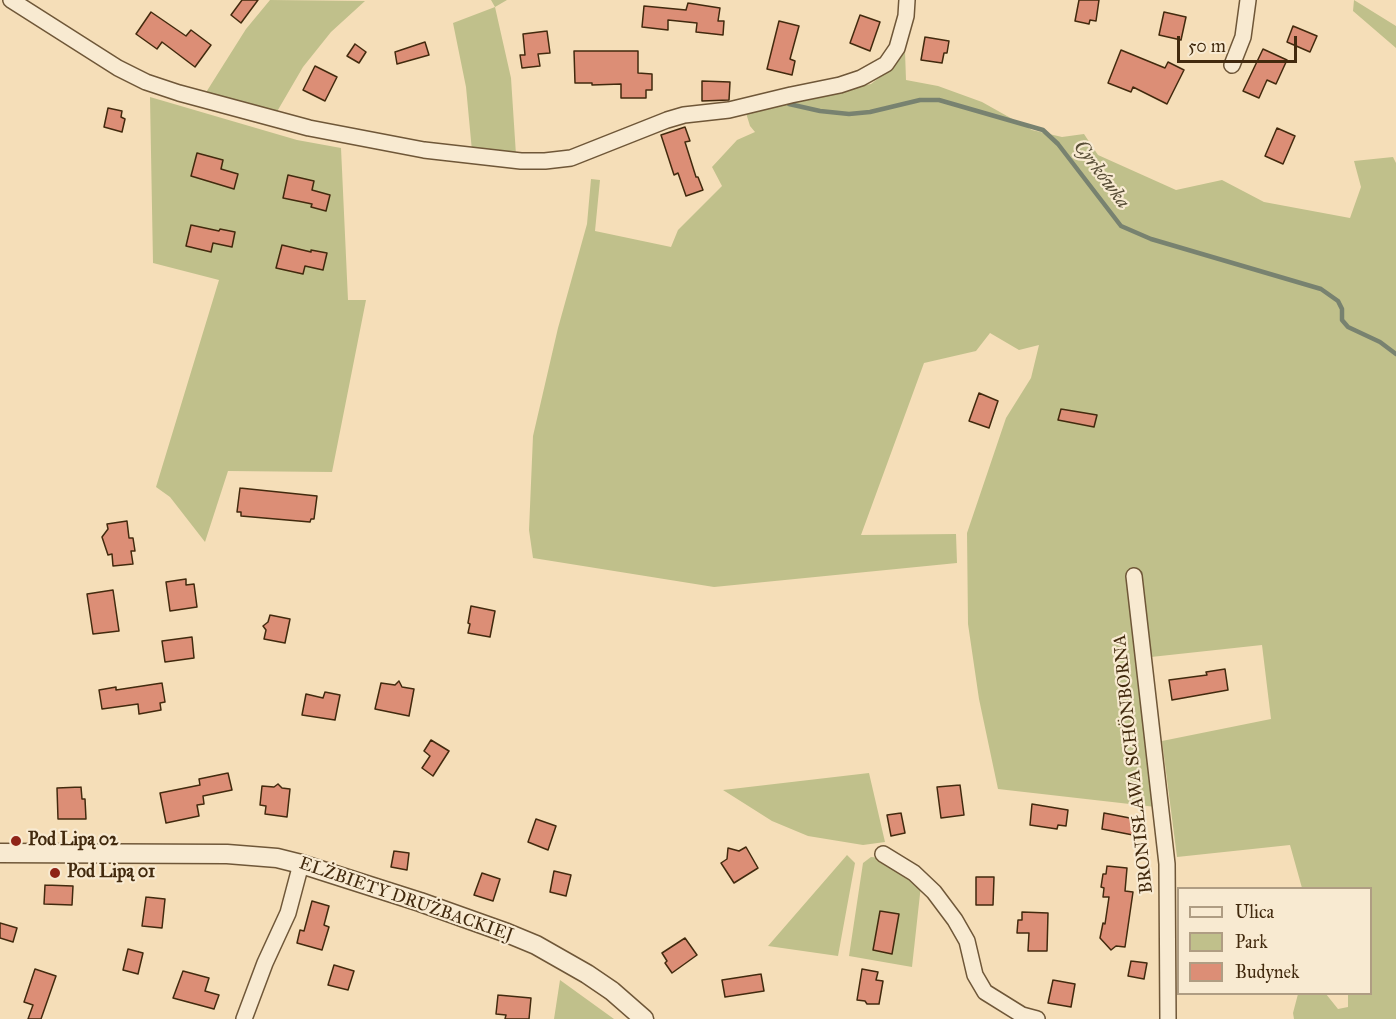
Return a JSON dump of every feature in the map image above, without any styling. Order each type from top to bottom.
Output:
[{"type":"street","points":[[10,0],[118,68],[146,82],[179,93],[309,129],[424,150],[545,162],[571,158],[660,122],[684,115],[729,110],[840,85],[861,78],[886,64],[897,48],[906,16],[907,0]]},
{"type":"street","points":[[1232,65],[1243,37],[1248,0]]},
{"type":"street","name":"BRONISŁAWA SCHÖNBORNA","points":[[1134,576],[1167,864],[1168,1019]]},
{"type":"street","name":"ELŻBIETY DRUŻBACKIEJ","points":[[0,853],[227,854],[277,858],[301,864],[414,900],[536,945],[612,991],[644,1019]]},
{"type":"street","points":[[883,854],[914,873],[934,892],[955,920],[967,941],[975,975],[986,992],[1022,1015],[1037,1019]]},
{"type":"street","points":[[244,1019],[265,963],[288,913],[301,864]]},
{"type":"green space","points":[[270,0],[365,1],[331,32],[303,67],[275,115],[205,94],[246,29]]},
{"type":"green space","points":[[491,0],[507,0],[495,7]]},
{"type":"green space","points":[[1354,0],[1396,26],[1396,48],[1353,11]]},
{"type":"green space","points":[[495,7],[511,78],[516,155],[472,151],[466,87],[453,23]]},
{"type":"green space","points":[[905,51],[906,80],[938,86],[982,102],[1032,130],[1062,137],[1084,134],[1098,155],[1176,190],[1222,180],[1264,202],[1350,218],[1361,187],[1354,161],[1393,157],[1396,163],[1396,1019],[1294,1019],[1293,1013],[1298,995],[1327,995],[1338,1009],[1348,1007],[1348,995],[1372,995],[1372,887],[1302,887],[1290,845],[1177,857],[1162,741],[1271,719],[1262,645],[1151,657],[1139,574],[1156,807],[998,789],[979,699],[968,624],[967,533],[1006,418],[1031,378],[1039,345],[1019,350],[990,333],[976,351],[924,363],[861,535],[956,534],[957,563],[714,587],[533,558],[529,530],[533,436],[558,328],[587,224],[591,179],[600,180],[595,231],[671,247],[678,230],[722,186],[712,167],[737,140],[755,132],[750,126],[746,113],[795,99],[871,84],[888,71]]},
{"type":"green space","points":[[150,97],[297,140],[341,148],[348,300],[366,300],[332,472],[228,471],[205,542],[170,497],[156,487],[219,280],[153,263]]},
{"type":"green space","points":[[869,773],[885,842],[863,845],[808,836],[772,821],[723,790]]},
{"type":"green space","points":[[847,855],[855,863],[838,956],[768,946]]},
{"type":"green space","points":[[871,857],[884,858],[921,885],[912,967],[849,956],[863,863]]},
{"type":"green space","points":[[560,980],[614,1019],[554,1019]]},
{"type":"building","points":[[242,0],[258,0],[241,23],[231,15]]},
{"type":"building","points":[[1079,0],[1099,0],[1096,21],[1090,20],[1089,24],[1075,21]]},
{"type":"building","points":[[688,3],[720,8],[718,21],[724,21],[723,35],[696,32],[697,23],[668,20],[668,30],[642,27],[644,6],[686,10]]},
{"type":"building","points":[[151,12],[186,36],[191,30],[211,45],[195,67],[162,42],[157,49],[136,34]]},
{"type":"building","points":[[1164,12],[1186,17],[1181,40],[1159,35]]},
{"type":"building","points":[[860,15],[880,22],[870,51],[850,43]]},
{"type":"building","points":[[779,21],[799,26],[790,59],[795,61],[792,75],[767,69]]},
{"type":"building","points":[[1293,26],[1317,36],[1310,52],[1287,42]]},
{"type":"building","points":[[547,31],[550,53],[538,54],[540,66],[522,68],[520,55],[525,55],[523,34]]},
{"type":"building","points":[[925,37],[949,41],[942,63],[921,60]]},
{"type":"building","points":[[425,42],[429,55],[397,64],[395,52]]},
{"type":"building","points":[[355,44],[366,52],[359,63],[347,56]]},
{"type":"building","points":[[1263,49],[1287,60],[1276,84],[1267,80],[1259,98],[1243,91]]},
{"type":"building","points":[[1121,50],[1165,68],[1168,62],[1184,70],[1167,104],[1133,87],[1131,92],[1108,83]]},
{"type":"building","points":[[574,51],[638,51],[638,73],[652,74],[652,90],[646,90],[646,98],[621,98],[621,84],[575,83]]},
{"type":"building","points":[[315,66],[337,77],[325,101],[303,90]]},
{"type":"building","points":[[702,81],[730,82],[729,100],[702,101]]},
{"type":"building","points":[[108,108],[122,111],[121,117],[125,119],[122,132],[104,127]]},
{"type":"building","points":[[685,127],[690,141],[685,142],[696,177],[703,190],[686,196],[678,173],[674,175],[661,135]]},
{"type":"building","points":[[1277,128],[1295,136],[1283,164],[1265,156]]},
{"type":"building","points":[[197,153],[223,160],[221,169],[238,174],[234,189],[191,176]]},
{"type":"building","points":[[288,175],[314,181],[312,190],[330,195],[326,211],[311,207],[312,204],[283,198]]},
{"type":"building","points":[[191,225],[235,232],[232,247],[213,243],[211,252],[186,246]]},
{"type":"building","points":[[282,245],[311,252],[311,250],[327,253],[323,270],[305,266],[303,274],[276,268]]},
{"type":"building","points":[[979,393],[998,401],[989,428],[969,421]]},
{"type":"building","points":[[1061,409],[1097,415],[1094,427],[1058,420]]},
{"type":"building","points":[[240,488],[317,496],[314,519],[310,522],[241,516],[241,512],[237,512]]},
{"type":"building","points":[[127,521],[129,538],[133,538],[135,551],[131,551],[133,564],[113,566],[112,554],[108,555],[102,537],[108,529],[107,524]]},
{"type":"building","points":[[186,579],[186,585],[194,584],[197,607],[170,611],[166,582]]},
{"type":"building","points":[[113,590],[119,631],[93,634],[87,594]]},
{"type":"building","points":[[471,606],[495,611],[490,637],[468,633]]},
{"type":"building","points":[[270,615],[290,619],[285,643],[264,639],[266,630],[263,626],[268,622]]},
{"type":"building","points":[[192,637],[194,658],[165,662],[162,641]]},
{"type":"building","points":[[1225,669],[1228,690],[1172,700],[1169,680],[1207,675],[1206,672]]},
{"type":"building","points":[[399,681],[402,687],[414,689],[409,716],[375,709],[381,683],[395,685]]},
{"type":"building","points":[[162,683],[165,702],[160,703],[161,710],[139,714],[138,704],[102,709],[99,690],[116,687],[116,690]]},
{"type":"building","points":[[325,692],[340,695],[335,720],[302,715],[306,694],[323,698]]},
{"type":"building","points":[[431,740],[449,751],[433,776],[422,768],[430,756],[424,751]]},
{"type":"building","points":[[228,773],[232,790],[203,796],[204,804],[197,805],[199,816],[166,823],[160,793],[200,785],[199,779]]},
{"type":"building","points":[[278,784],[282,788],[290,789],[287,817],[265,814],[266,806],[260,805],[262,786],[274,787]]},
{"type":"building","points":[[960,785],[964,815],[941,818],[937,787]]},
{"type":"building","points":[[81,787],[82,799],[85,799],[86,819],[58,819],[57,788]]},
{"type":"building","points":[[1032,804],[1068,810],[1066,826],[1058,825],[1057,829],[1030,825]]},
{"type":"building","points":[[901,813],[905,833],[891,836],[887,815]]},
{"type":"building","points":[[1104,813],[1135,819],[1133,835],[1102,829]]},
{"type":"building","points":[[536,819],[556,826],[548,850],[528,842]]},
{"type":"building","points":[[746,847],[758,868],[734,883],[721,863],[727,859],[728,848],[739,851]]},
{"type":"building","points":[[394,851],[409,853],[407,870],[391,867]]},
{"type":"building","points":[[1107,866],[1127,868],[1125,891],[1133,892],[1125,947],[1116,946],[1111,950],[1100,938],[1103,923],[1105,924],[1109,897],[1103,897],[1104,888],[1101,887]]},
{"type":"building","points":[[554,871],[571,875],[566,896],[550,892]]},
{"type":"building","points":[[482,873],[500,879],[493,901],[474,895]]},
{"type":"building","points":[[976,877],[994,877],[993,905],[976,905]]},
{"type":"building","points":[[45,885],[73,886],[72,905],[44,904]]},
{"type":"building","points":[[146,897],[165,899],[162,928],[142,926]]},
{"type":"building","points":[[312,901],[329,906],[324,925],[329,927],[322,950],[297,943],[300,930],[304,931]]},
{"type":"building","points":[[880,911],[899,914],[892,954],[873,950]]},
{"type":"building","points":[[1022,912],[1048,913],[1047,951],[1028,951],[1029,933],[1017,933],[1018,920],[1022,920]]},
{"type":"building","points":[[0,923],[17,928],[13,942],[0,938]]},
{"type":"building","points":[[685,938],[697,955],[672,973],[662,953]]},
{"type":"building","points":[[128,949],[143,953],[138,974],[123,970]]},
{"type":"building","points":[[1131,961],[1147,963],[1144,979],[1128,976]]},
{"type":"building","points":[[334,965],[354,971],[348,990],[328,985]]},
{"type":"building","points":[[35,969],[56,976],[41,1019],[28,1019],[33,1005],[24,1002]]},
{"type":"building","points":[[862,969],[878,972],[876,980],[883,981],[879,1004],[867,1004],[865,1001],[857,1000]]},
{"type":"building","points":[[183,971],[209,978],[205,991],[219,995],[214,1009],[173,998]]},
{"type":"building","points":[[761,974],[764,991],[725,997],[722,980]]},
{"type":"building","points":[[1053,980],[1075,984],[1071,1007],[1048,1003]]},
{"type":"building","points":[[498,995],[531,998],[529,1019],[505,1019],[506,1015],[496,1014]]},
{"type":"waterway","name":"Cyrkówka","points":[[789,104],[820,111],[849,114],[870,112],[920,100],[939,100],[1043,130],[1058,144],[1121,226],[1151,239],[1321,289],[1338,301],[1342,309],[1342,320],[1348,327],[1380,342],[1396,354]]},
{"type":"place","name":"Pod Lipą 02","points":[[16,841]]},
{"type":"place","name":"Pod Lipą 01","points":[[55,873]]}]
